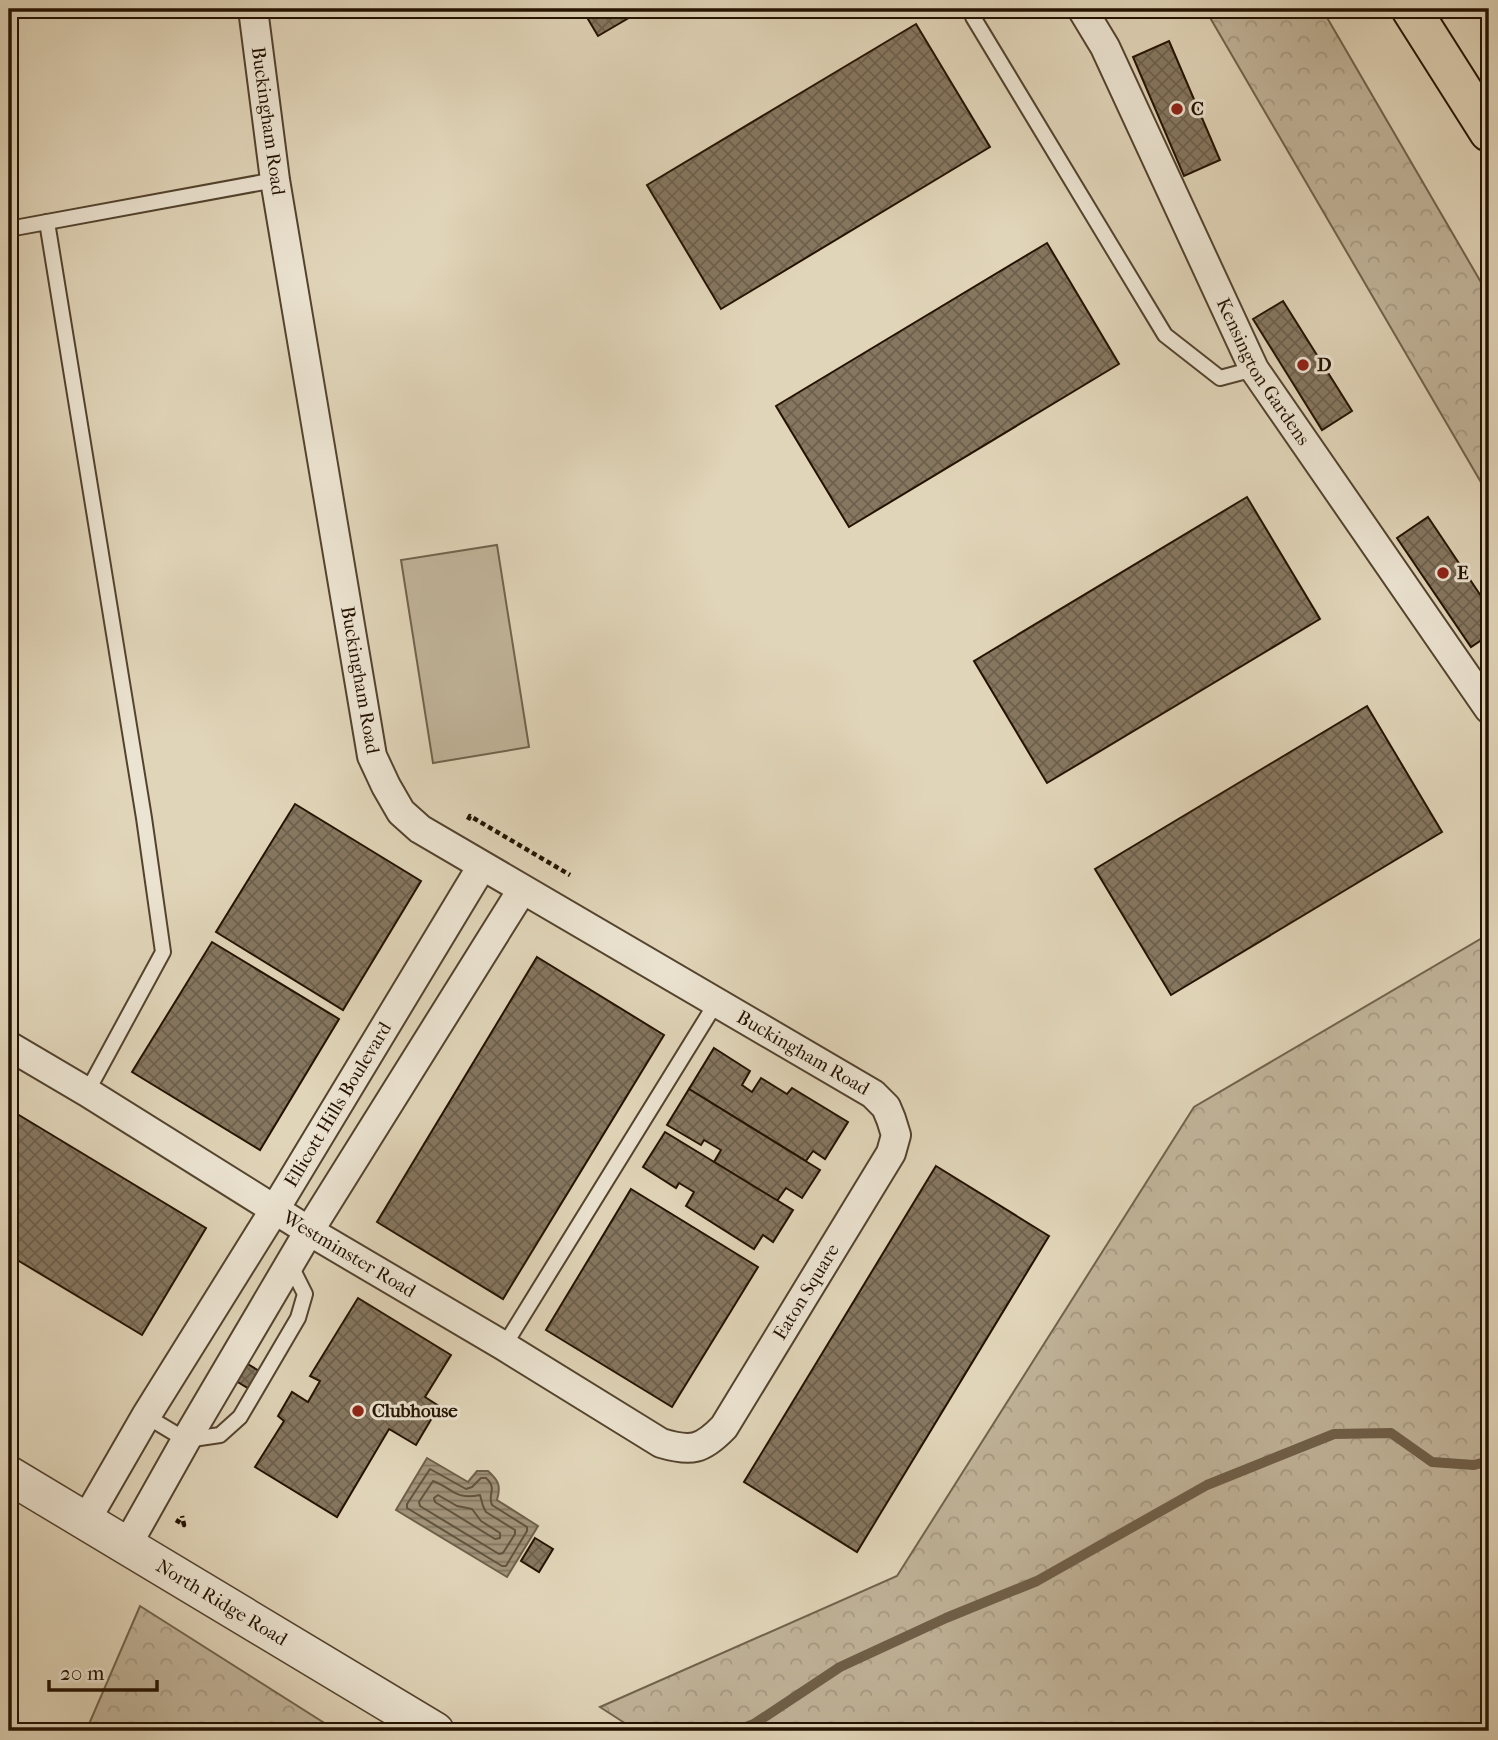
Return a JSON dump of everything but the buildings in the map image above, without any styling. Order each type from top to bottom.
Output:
[{"type":"highway","points":[[1411,9],[1489,132]]},
{"type":"street","name":"Buckingham Road","points":[[253,9],[275,180],[372,756],[386,786],[401,812],[420,830],[873,1094],[886,1107],[891,1119]]},
{"type":"street","name":"Kensington Gardens","points":[[1082,9],[1105,47],[1254,369],[1489,709]]},
{"type":"street","name":"Ellicott Hills Boulevard","points":[[86,1520],[146,1416],[275,1209],[482,866]]},
{"type":"street","points":[[127,1545],[309,1231],[522,890]]},
{"type":"street","name":"Westminster Road","points":[[9,1046],[661,1443],[678,1448],[694,1448]]},
{"type":"street","name":"Eaton Square","points":[[694,1448],[712,1440],[724,1427],[891,1153],[895,1135],[891,1119]]},
{"type":"street","name":"North Ridge Road","points":[[9,1475],[435,1731]]},
{"type":"lane","points":[[974,9],[973,17],[1165,335],[1220,378],[1254,369]]},
{"type":"lane","points":[[9,229],[275,180]]},
{"type":"lane","points":[[47,222],[144,818],[163,953],[87,1093]]},
{"type":"lane","points":[[504,1346],[716,1003]]},
{"type":"lane","points":[[146,1416],[186,1440]]},
{"type":"green space","points":[[1205,9],[1322,9],[1489,296],[1489,496]]},
{"type":"green space","points":[[497,545],[529,747],[433,763],[401,560]]},
{"type":"green space","points":[[1489,934],[1489,1731],[637,1731],[600,1707],[897,1576],[1194,1107]]},
{"type":"green space","points":[[140,1606],[337,1731],[86,1731]]},
{"type":"water","points":[[427,1458],[468,1482],[477,1471],[488,1471],[498,1484],[497,1500],[538,1526],[507,1577],[396,1510]]},
{"type":"waterway","points":[[735,1731],[754,1724],[840,1667],[946,1618],[1037,1581],[1207,1485],[1334,1434],[1391,1433],[1432,1462],[1474,1465],[1489,1461]]},
{"type":"place","name":"C","points":[[1177,109]]},
{"type":"place","name":"D","points":[[1303,365]]},
{"type":"place","name":"E","points":[[1443,573]]},
{"type":"place","name":"Clubhouse","points":[[358,1411]]}]
